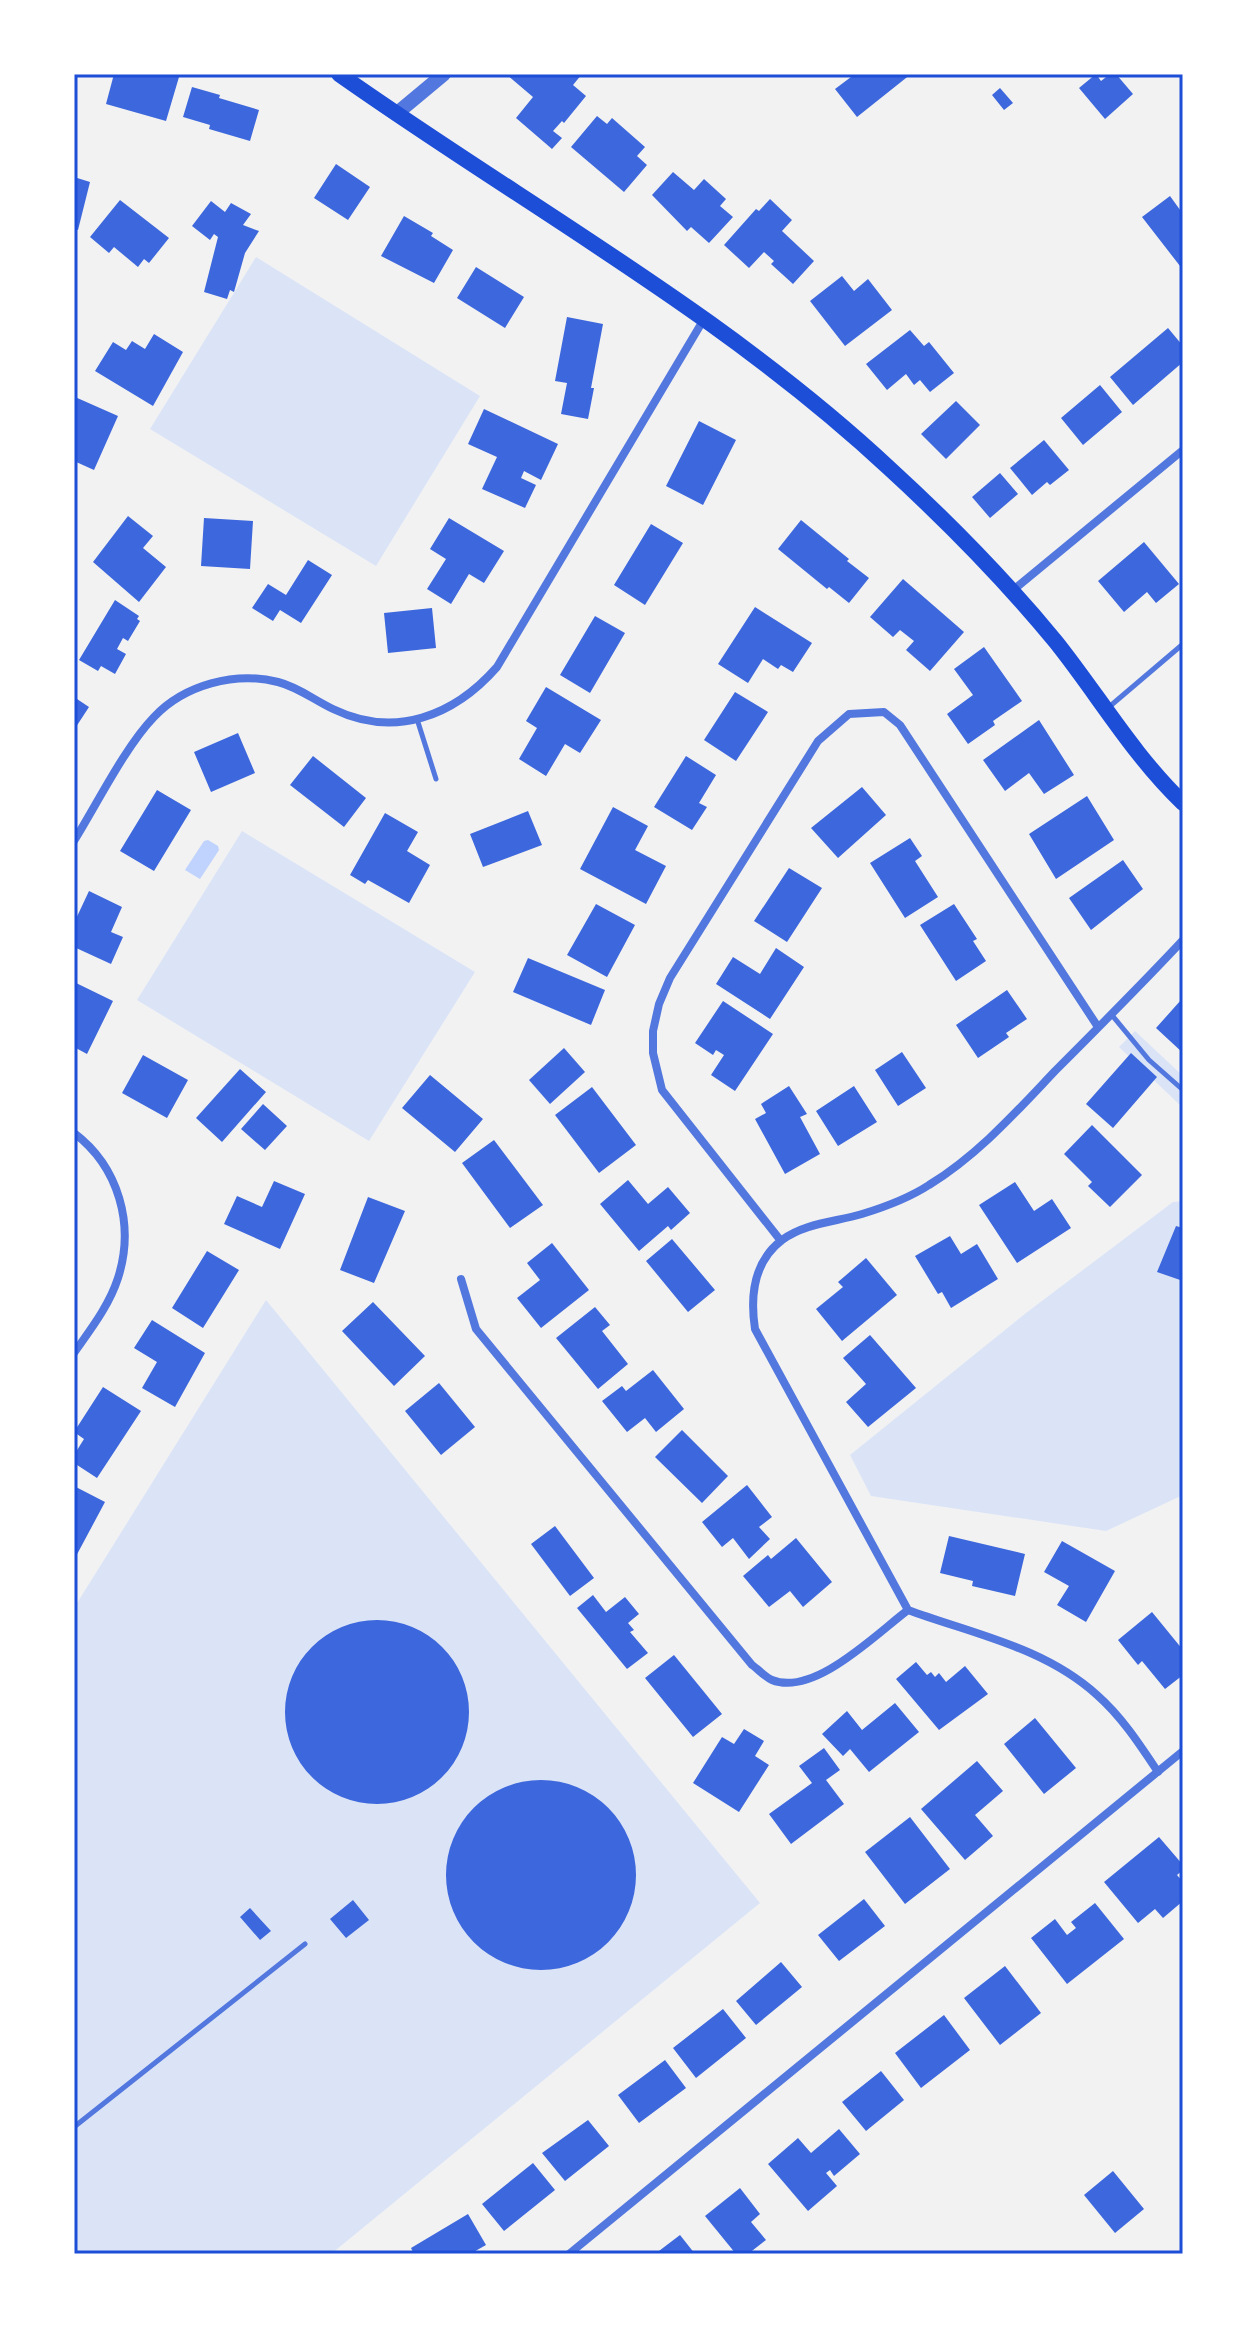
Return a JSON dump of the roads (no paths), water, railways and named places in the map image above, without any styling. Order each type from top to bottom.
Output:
[{"type":"main road","points":[[339,74],[705,319],[814,401],[889,468],[1012,591],[1057,644],[1156,776],[1183,803]]},
{"type":"street","points":[[396,114],[444,74]]},
{"type":"street","points":[[74,841],[138,737],[154,717],[196,688],[221,681],[264,680],[291,687],[335,710],[363,720],[389,723],[439,713],[462,701],[497,667],[705,319]]},
{"type":"street","points":[[1012,591],[1183,450]]},
{"type":"street","points":[[781,1241],[662,1090],[653,1053],[653,1031],[659,1004],[670,978],[818,741],[849,714],[884,712],[900,725],[1098,1027]]},
{"type":"street","points":[[1158,1772],[1132,1733],[1099,1696],[1077,1679],[1005,1642],[908,1610],[755,1329],[751,1305],[755,1281],[765,1259],[781,1241],[806,1227],[862,1214],[896,1202],[947,1174],[972,1155],[1183,940]]},
{"type":"street","points":[[74,1133],[90,1146],[108,1170],[120,1199],[125,1226],[118,1280],[106,1306],[74,1353]]},
{"type":"street","points":[[461,1279],[476,1329],[752,1665],[772,1680],[799,1684],[824,1674],[908,1610]]},
{"type":"street","points":[[569,2254],[1183,1751]]},
{"type":"lane","points":[[1105,710],[1183,644]]},
{"type":"lane","points":[[417,719],[436,779]]},
{"type":"lane","points":[[1111,1014],[1149,1060],[1183,1090]]},
{"type":"lane","points":[[74,2127],[305,1944]]},
{"type":"water","points":[[208,840],[219,850],[200,879],[185,870],[204,841]]}]
